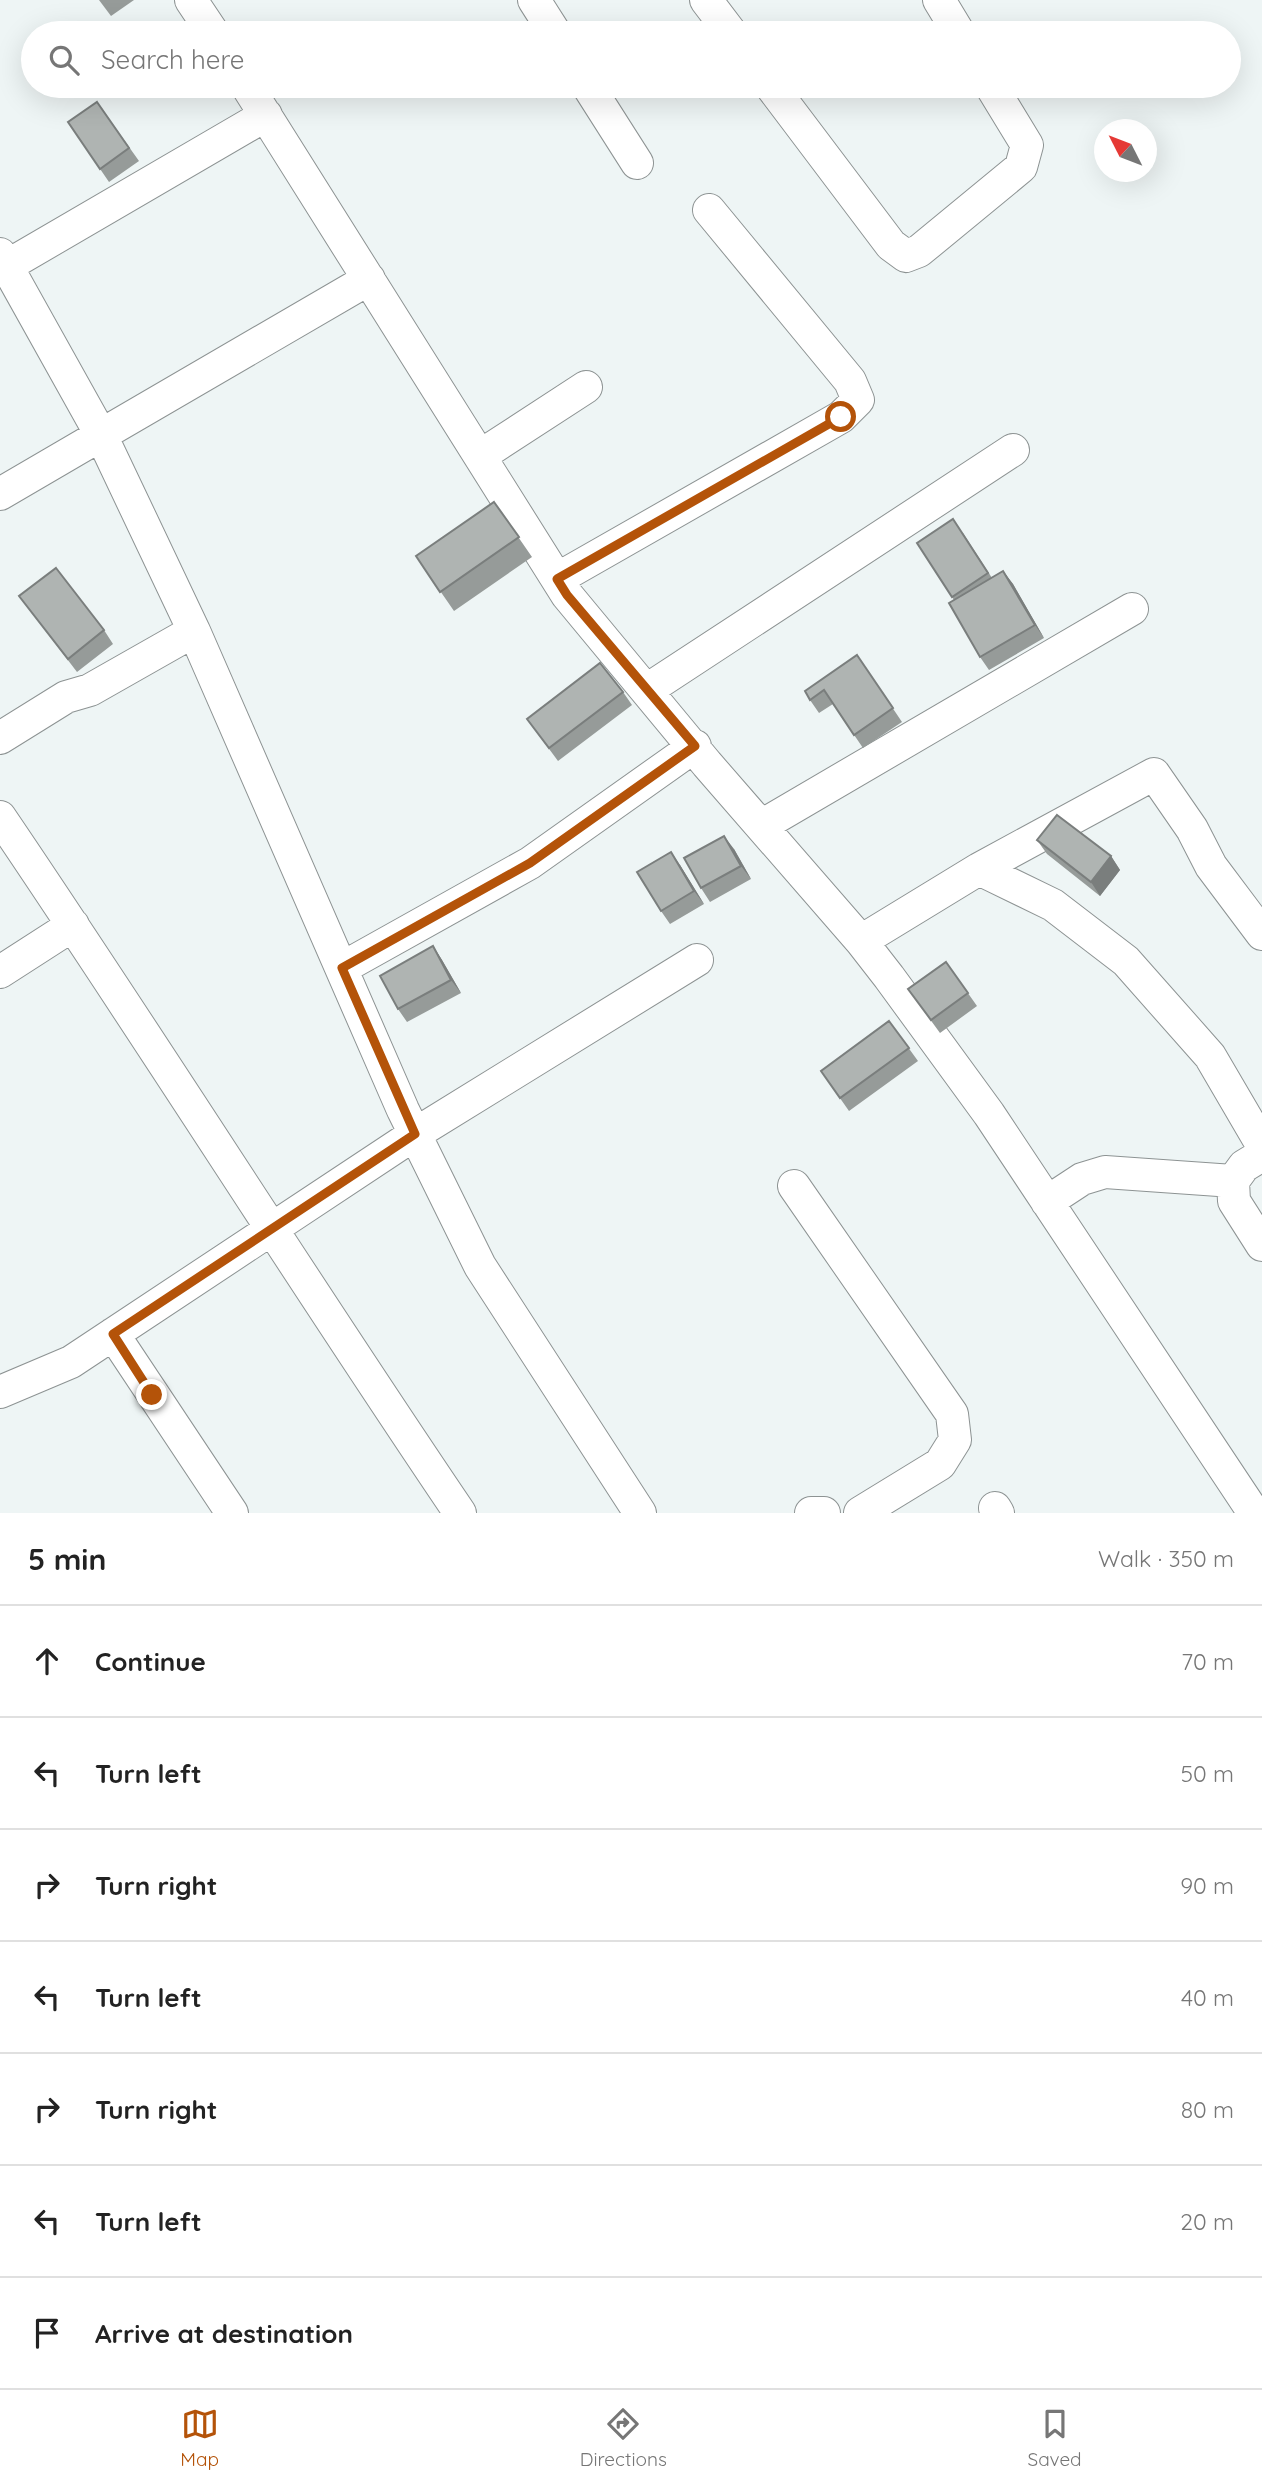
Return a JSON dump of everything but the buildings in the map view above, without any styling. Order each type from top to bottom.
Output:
[{"type":"street","points":[[191,0],[205,21]]},
{"type":"street","points":[[534,0],[547,21]]},
{"type":"street","points":[[706,0],[722,21]]},
{"type":"street","points":[[939,0],[952,21]]},
{"type":"street","points":[[255,98],[557,579],[761,826],[861,941],[989,1114],[1254,1513]]},
{"type":"street","points":[[596,98],[637,163]]},
{"type":"street","points":[[780,98],[891,245],[906,256],[919,251],[1021,167],[1027,145],[998,98]]},
{"type":"street","points":[[266,115],[2,263],[101,435],[194,631],[415,1134],[486,1278],[640,1513]]},
{"type":"street","points":[[557,579],[841,417],[858,400],[850,381],[709,210]]},
{"type":"street","points":[[0,494],[369,279]]},
{"type":"street","points":[[480,456],[586,387]]},
{"type":"street","points":[[648,690],[1013,450]]},
{"type":"street","points":[[761,826],[1132,609]]},
{"type":"street","points":[[0,738],[66,697],[90,690],[194,631]]},
{"type":"street","points":[[342,968],[530,863],[695,746]]},
{"type":"street","points":[[861,941],[979,869],[1154,774],[1192,829],[1210,866],[1262,934]]},
{"type":"street","points":[[0,817],[269,1228],[460,1513]]},
{"type":"street","points":[[979,869],[1053,905],[1126,961],[1210,1056],[1262,1145]]},
{"type":"street","points":[[0,972],[73,925]]},
{"type":"street","points":[[0,1392],[71,1362],[269,1228],[415,1134],[697,960]]},
{"type":"street","points":[[1262,1155],[1244,1166],[1233,1181],[1234,1201],[1262,1245]]},
{"type":"street","points":[[1048,1202],[1082,1179],[1105,1172],[1233,1181]]},
{"type":"street","points":[[793,1186],[953,1415],[955,1440],[940,1464],[860,1513]]},
{"type":"street","points":[[113,1334],[232,1513]]},
{"type":"street","points":[[811,1513],[824,1513]]},
{"type":"route","points":[[152,1395],[113,1334],[269,1228],[415,1134],[402,1110],[342,968],[451,910],[530,863],[695,746],[567,595],[557,579],[841,417]]}]
